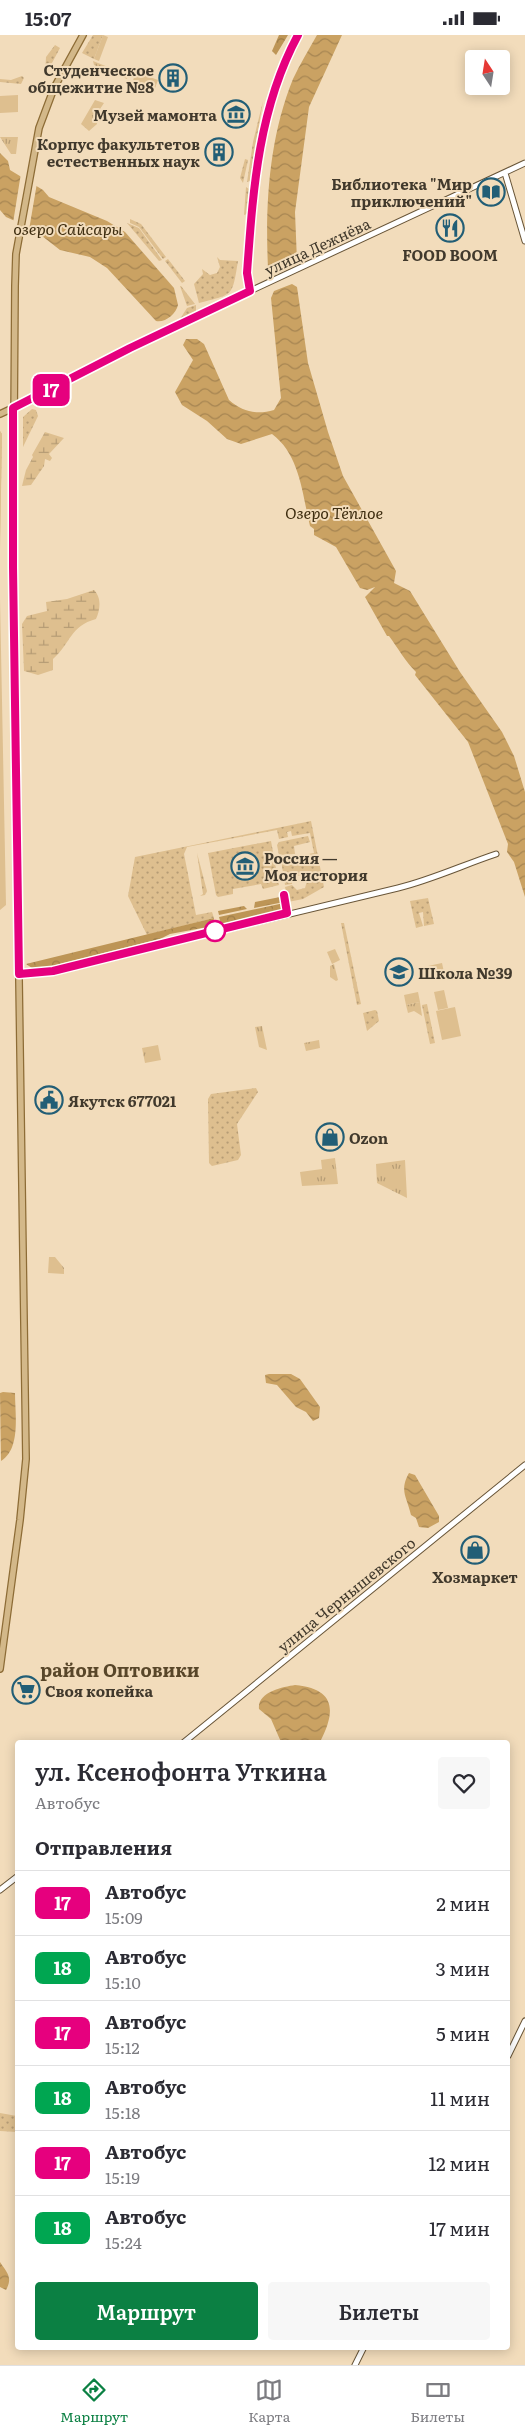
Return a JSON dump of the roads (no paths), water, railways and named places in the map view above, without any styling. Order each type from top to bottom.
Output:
[{"type":"main road","points":[[0,1669],[20,1526],[26,1459],[13,567],[13,408],[16,254],[33,154],[46,107],[83,35]]},
{"type":"main road","points":[[250,291],[248,264],[260,143],[275,87],[298,35]]},
{"type":"main road","name":"улица Дежнёва","points":[[13,408],[130,348],[525,163]]},
{"type":"main road","points":[[504,173],[525,241]]},
{"type":"main road","points":[[0,414],[13,408]]},
{"type":"main road","points":[[19,974],[60,969],[426,881],[443,872],[496,854]]},
{"type":"main road","name":"улица Чернышевского","points":[[187,1740],[525,1465]]},
{"type":"main road","points":[[0,1890],[15,1878]]},
{"type":"main road","points":[[510,2052],[525,2021]]},
{"type":"main road","points":[[355,2365],[362,2350]]},
{"type":"water","points":[[317,35],[342,35],[309,107],[295,212],[297,261],[268,268],[268,196],[274,148],[285,101],[293,79]]},
{"type":"water","name":"озеро Сайсары","points":[[0,153],[8,161],[10,170],[43,190],[49,197],[107,221],[125,232],[174,288],[178,305],[173,315],[163,321],[156,321],[107,268],[90,257],[60,250],[33,229],[6,217],[0,210]]},
{"type":"water","name":"Озеро Тёплое","points":[[292,284],[297,287],[308,363],[343,476],[396,571],[394,583],[410,591],[460,672],[502,732],[514,756],[525,792],[525,897],[514,862],[507,852],[508,844],[468,742],[415,675],[416,672],[389,636],[387,636],[365,597],[375,587],[367,590],[360,588],[336,547],[314,535],[314,529],[310,526],[302,488],[289,453],[272,434],[241,444],[227,439],[207,421],[182,405],[175,392],[193,360],[183,345],[186,339],[197,339],[204,344],[229,400],[245,410],[262,412],[274,410],[281,398],[271,298],[274,291]]},
{"type":"water","points":[[291,1374],[300,1379],[320,1407],[319,1418],[313,1421],[306,1412],[296,1407],[277,1385],[266,1383],[265,1375]]},
{"type":"water","points":[[0,1393],[15,1393],[16,1430],[12,1448],[1,1461]]},
{"type":"water","points":[[409,1473],[415,1475],[439,1516],[439,1522],[428,1528],[419,1527],[416,1518],[411,1515],[404,1489]]},
{"type":"water","points":[[295,1685],[309,1687],[325,1697],[329,1703],[330,1711],[329,1721],[321,1740],[280,1740],[271,1719],[259,1709],[259,1703],[262,1698],[266,1694]]},
{"type":"water","points":[[0,2262],[9,2278],[6,2290],[0,2287]]},
{"type":"place","name":"Студенческое общежитие №8","points":[[173,78]]},
{"type":"place","name":"Музей мамонта","points":[[236,114]]},
{"type":"place","name":"Корпус факультетов естественных наук","points":[[219,152]]},
{"type":"place","name":"Библиотека \"Мир приключений\"","points":[[491,192]]},
{"type":"place","name":"FOOD BOOM","points":[[450,228]]},
{"type":"place","name":"Россия — Моя история","points":[[245,866]]},
{"type":"place","name":"Школа №39","points":[[399,972]]},
{"type":"place","name":"Якутск 677021","points":[[49,1100]]},
{"type":"place","name":"Ozon","points":[[330,1137]]},
{"type":"place","name":"Хозмаркет","points":[[475,1550]]},
{"type":"place","name":"Своя копейка","points":[[26,1690]]},
{"type":"district","name":"район Оптовики","points":[[120,1669]]}]
